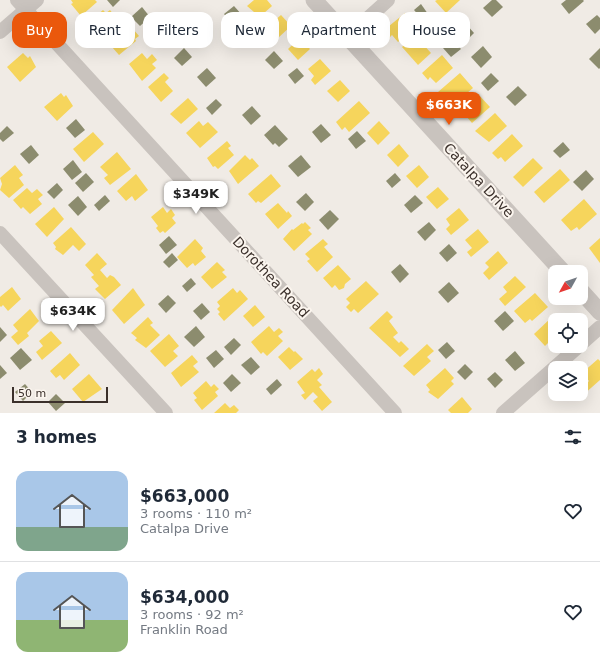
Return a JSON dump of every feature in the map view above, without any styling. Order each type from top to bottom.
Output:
[{"type":"street","points":[[0,32],[21,5],[37,0]]},
{"type":"street","name":"Catalpa Drive","points":[[314,0],[325,12]]},
{"type":"street","points":[[374,12],[388,0]]},
{"type":"street","name":"Dorothea Road","points":[[21,5],[395,413]]},
{"type":"street","name":"Catalpa Drive","points":[[358,48],[557,265]]},
{"type":"street","points":[[0,233],[166,413]]},
{"type":"street","points":[[588,299],[600,312]]},
{"type":"street","points":[[588,338],[600,327]]},
{"type":"street","points":[[503,413],[571,353]]},
{"type":"building: Homes","points":[[71,0],[95,0],[97,2],[86,12],[78,12],[71,4],[73,3]]},
{"type":"building: Homes","points":[[254,0],[267,0],[272,6],[265,12],[254,12],[247,6]]},
{"type":"building: Homes","points":[[460,0],[447,12],[445,12],[435,1]]},
{"type":"building: Homes","points":[[281,15],[287,22],[287,30],[279,37],[279,17]]},
{"type":"building: Homes","points":[[398,19],[398,42],[392,35],[390,37],[390,25]]},
{"type":"building: Homes","points":[[135,31],[139,36],[135,39]]},
{"type":"building: Homes","points":[[113,48],[128,48],[119,55]]},
{"type":"building: Homes","points":[[309,48],[310,49],[298,60],[288,49]]},
{"type":"building: Homes","points":[[403,48],[427,48],[431,53],[418,65]]},
{"type":"building: Homes","points":[[23,53],[28,58],[30,56],[36,67],[20,82],[7,67]]},
{"type":"building: Homes","points":[[142,53],[147,59],[152,54],[157,60],[152,64],[156,68],[142,81],[129,64]]},
{"type":"building: Homes","points":[[442,55],[453,68],[436,83],[430,77],[428,80],[422,73]]},
{"type":"building: Homes","points":[[320,59],[331,71],[315,85],[311,80],[314,76],[308,69]]},
{"type":"building: Homes","points":[[164,73],[169,78],[165,82],[173,91],[161,102],[148,87]]},
{"type":"building: Homes","points":[[460,73],[473,88],[454,104],[448,97],[445,100],[438,92]]},
{"type":"building: Homes","points":[[340,80],[350,91],[338,102],[327,91]]},
{"type":"building: Homes","points":[[61,93],[64,97],[66,95],[73,106],[57,121],[44,107]]},
{"type":"building: Homes","points":[[478,94],[490,107],[472,123],[466,116],[464,118],[458,112]]},
{"type":"building: Homes","points":[[188,98],[198,109],[181,124],[170,114]]},
{"type":"building: Homes","points":[[359,101],[370,113],[349,132],[345,127],[342,130],[336,122]]},
{"type":"building: Homes","points":[[495,113],[507,126],[489,142],[475,131]]},
{"type":"building: Homes","points":[[199,121],[203,126],[208,122],[218,132],[200,148],[186,133]]},
{"type":"building: Homes","points":[[379,121],[390,133],[378,145],[367,133]]},
{"type":"building: Homes","points":[[93,132],[104,144],[84,162],[73,149]]},
{"type":"building: Homes","points":[[512,134],[523,146],[505,162],[501,157],[498,159],[492,153]]},
{"type":"building: Homes","points":[[227,141],[231,146],[228,148],[234,155],[218,169],[215,166],[213,167],[207,158]]},
{"type":"building: Homes","points":[[399,144],[409,156],[398,167],[387,155]]},
{"type":"building: Homes","points":[[117,152],[131,169],[110,185],[104,178],[108,175],[100,167]]},
{"type":"building: Homes","points":[[245,155],[250,160],[252,158],[259,166],[238,184],[229,171]]},
{"type":"building: Homes","points":[[533,158],[543,168],[523,187],[513,177]]},
{"type":"building: Homes","points":[[15,165],[23,175],[19,178],[24,185],[9,198],[0,190],[2,184],[0,178]]},
{"type":"building: Homes","points":[[419,165],[429,177],[417,188],[406,176]]},
{"type":"building: Homes","points":[[560,169],[570,180],[544,203],[534,192]]},
{"type":"building: Homes","points":[[136,174],[148,190],[135,201],[132,196],[126,201],[117,191]]},
{"type":"building: Homes","points":[[271,174],[281,186],[261,203],[258,201],[256,203],[248,194]]},
{"type":"building: Homes","points":[[438,187],[449,199],[437,209],[426,197]]},
{"type":"building: Homes","points":[[27,188],[32,193],[37,189],[43,195],[38,199],[42,204],[30,214],[23,207],[21,209],[13,200]]},
{"type":"building: Homes","points":[[584,199],[597,214],[579,230],[577,227],[571,231],[561,220]]},
{"type":"building: Homes","points":[[278,203],[287,213],[288,211],[292,216],[278,229],[265,214]]},
{"type":"building: Homes","points":[[54,207],[64,219],[47,237],[35,224]]},
{"type":"building: Homes","points":[[163,207],[167,213],[171,209],[175,215],[172,218],[176,223],[165,233],[163,231],[160,233],[156,228],[158,226],[151,217]]},
{"type":"building: Homes","points":[[459,208],[469,220],[451,235],[446,229],[450,225],[446,219]]},
{"type":"building: Homes","points":[[305,222],[311,228],[308,230],[312,234],[294,251],[283,239],[292,229],[293,230]]},
{"type":"building: Homes","points":[[71,227],[86,244],[79,251],[73,245],[63,255],[55,249],[56,247],[53,243]]},
{"type":"building: Homes","points":[[478,229],[489,242],[471,257],[467,252],[472,248],[465,240]]},
{"type":"building: Homes","points":[[600,238],[600,263],[589,248]]},
{"type":"building: Homes","points":[[195,239],[203,248],[201,251],[206,257],[195,266],[193,263],[187,268],[177,257]]},
{"type":"building: Homes","points":[[323,239],[328,244],[324,247],[333,257],[317,272],[307,261],[310,259],[305,254]]},
{"type":"building: Homes","points":[[498,251],[508,263],[489,280],[483,273],[489,267],[485,263]]},
{"type":"building: Homes","points":[[97,253],[107,264],[100,270],[107,278],[110,275],[114,277],[121,285],[105,299],[95,289],[99,286],[91,277],[94,275],[85,265]]},
{"type":"building: Homes","points":[[217,262],[225,270],[222,272],[227,277],[212,289],[201,277]]},
{"type":"building: Homes","points":[[338,265],[351,279],[345,284],[344,288],[339,290],[335,285],[332,288],[323,278]]},
{"type":"building: Homes","points":[[515,276],[526,287],[505,306],[499,299],[507,292],[503,287]]},
{"type":"building: Homes","points":[[366,281],[379,294],[358,313],[354,309],[351,312],[346,307],[350,303],[346,299]]},
{"type":"building: Homes","points":[[12,287],[21,299],[8,311],[3,305],[1,307],[0,306],[0,297]]},
{"type":"building: Homes","points":[[133,288],[145,305],[124,324],[112,310]]},
{"type":"building: Homes","points":[[233,288],[237,293],[240,290],[248,299],[224,321],[218,314],[220,312],[217,309],[220,306],[217,302]]},
{"type":"building: Homes","points":[[535,293],[548,307],[532,321],[530,319],[525,323],[514,311]]},
{"type":"building: Homes","points":[[255,305],[265,317],[253,327],[243,316]]},
{"type":"building: Homes","points":[[30,309],[39,321],[27,333],[29,336],[18,345],[11,337],[18,331],[13,325]]},
{"type":"building: Homes","points":[[387,311],[393,317],[389,321],[398,333],[393,337],[399,343],[401,341],[409,349],[400,357],[369,328]]},
{"type":"building: Homes","points":[[148,317],[153,323],[150,325],[160,335],[146,348],[135,340],[137,338],[131,333]]},
{"type":"building: Homes","points":[[548,321],[548,343],[545,346],[534,334]]},
{"type":"building: Homes","points":[[269,326],[274,332],[279,328],[283,332],[278,336],[283,341],[267,356],[263,352],[261,354],[251,342]]},
{"type":"building: Homes","points":[[51,331],[62,343],[42,360],[36,352],[43,346],[39,341]]},
{"type":"building: Homes","points":[[169,334],[179,346],[173,351],[178,356],[165,367],[150,351]]},
{"type":"building: Homes","points":[[427,344],[434,351],[427,357],[431,361],[414,376],[403,366]]},
{"type":"building: Homes","points":[[289,347],[303,359],[290,370],[278,357]]},
{"type":"building: Homes","points":[[70,353],[80,365],[64,380],[60,375],[56,378],[50,371]]},
{"type":"building: Homes","points":[[192,355],[198,362],[193,366],[199,372],[181,387],[171,373]]},
{"type":"building: Homes","points":[[598,359],[600,361],[600,380],[588,391],[589,381],[588,368]]},
{"type":"building: Homes","points":[[319,368],[323,374],[317,380],[322,385],[319,387],[332,402],[322,411],[313,401],[318,397],[313,392],[305,400],[301,395],[305,393],[297,382],[312,369],[315,372]]},
{"type":"building: Homes","points":[[445,368],[454,378],[451,381],[454,384],[438,399],[428,392],[430,390],[426,385]]},
{"type":"building: Homes","points":[[89,374],[102,389],[83,402],[72,389]]},
{"type":"building: Homes","points":[[206,381],[211,387],[214,384],[219,389],[215,392],[218,396],[202,410],[194,400],[197,398],[193,393]]},
{"type":"building: Homes","points":[[462,397],[472,409],[468,413],[451,413],[448,410]]},
{"type":"building: Homes","points":[[225,403],[230,408],[234,405],[239,410],[236,413],[214,413]]},
{"type":"building: Industry","points":[[107,0],[120,0],[113,7]]},
{"type":"building: Industry","points":[[492,0],[496,0],[503,7],[492,17],[483,8]]},
{"type":"building: Industry","points":[[566,0],[584,1],[569,14],[561,4]]},
{"type":"building: Industry","points":[[421,4],[427,12],[416,12],[414,10]]},
{"type":"building: Industry","points":[[234,6],[239,12],[226,12]]},
{"type":"building: Industry","points":[[142,7],[146,12],[143,12],[143,23],[140,26],[135,21],[135,13]]},
{"type":"building: Industry","points":[[597,15],[600,18],[600,29],[595,34],[586,24]]},
{"type":"building: Industry","points":[[470,28],[474,33],[470,37]]},
{"type":"building: Industry","points":[[483,46],[492,57],[481,68],[471,57]]},
{"type":"building: Industry","points":[[184,48],[192,57],[182,66],[174,58]]},
{"type":"building: Industry","points":[[443,48],[461,49],[451,57]]},
{"type":"building: Industry","points":[[600,48],[600,68],[599,69],[589,59]]},
{"type":"building: Industry","points":[[274,51],[283,61],[274,69],[265,60]]},
{"type":"building: Industry","points":[[207,68],[216,78],[206,87],[197,77]]},
{"type":"building: Industry","points":[[297,68],[304,76],[295,84],[288,75]]},
{"type":"building: Industry","points":[[491,73],[499,81],[488,91],[481,83]]},
{"type":"building: Industry","points":[[518,86],[527,95],[515,106],[506,97]]},
{"type":"building: Industry","points":[[216,99],[222,105],[212,115],[206,108]]},
{"type":"building: Industry","points":[[252,106],[261,116],[251,125],[242,115]]},
{"type":"building: Industry","points":[[76,119],[85,130],[75,138],[66,128]]},
{"type":"building: Industry","points":[[321,124],[331,135],[321,143],[312,132]]},
{"type":"building: Industry","points":[[275,125],[288,139],[279,147],[275,143],[273,145],[264,135]]},
{"type":"building: Industry","points":[[7,126],[14,133],[3,142],[0,139],[0,133]]},
{"type":"building: Industry","points":[[357,131],[366,141],[356,149],[348,139]]},
{"type":"building: Industry","points":[[563,142],[570,150],[560,158],[553,151]]},
{"type":"building: Industry","points":[[31,145],[39,155],[29,164],[20,154]]},
{"type":"building: Industry","points":[[301,155],[311,167],[298,177],[288,166]]},
{"type":"building: Industry","points":[[73,160],[82,172],[72,180],[63,169]]},
{"type":"building: Industry","points":[[586,170],[594,179],[582,191],[573,182]]},
{"type":"building: Industry","points":[[86,173],[94,182],[83,192],[75,183]]},
{"type":"building: Industry","points":[[395,173],[401,180],[392,188],[386,181]]},
{"type":"building: Industry","points":[[57,183],[63,190],[54,199],[47,192]]},
{"type":"building: Industry","points":[[306,193],[314,202],[305,211],[296,202]]},
{"type":"building: Industry","points":[[105,195],[110,201],[99,211],[94,205]]},
{"type":"building: Industry","points":[[415,195],[423,203],[411,213],[404,205]]},
{"type":"building: Industry","points":[[78,196],[87,207],[78,216],[68,205]]},
{"type":"building: Industry","points":[[330,210],[339,219],[328,230],[319,220]]},
{"type":"building: Industry","points":[[429,222],[436,230],[425,241],[417,232]]},
{"type":"building: Industry","points":[[169,236],[177,245],[166,254],[159,245]]},
{"type":"building: Industry","points":[[449,244],[457,253],[447,262],[439,253]]},
{"type":"building: Industry","points":[[172,253],[178,260],[169,268],[163,262]]},
{"type":"building: Industry","points":[[400,264],[409,274],[400,283],[391,272]]},
{"type":"building: Industry","points":[[191,278],[196,284],[187,292],[182,286]]},
{"type":"building: Industry","points":[[449,282],[459,293],[448,303],[438,292]]},
{"type":"building: Industry","points":[[168,295],[176,303],[166,313],[158,304]]},
{"type":"building: Industry","points":[[202,303],[210,312],[201,320],[193,311]]},
{"type":"building: Industry","points":[[505,311],[514,321],[503,331],[494,321]]},
{"type":"building: Industry","points":[[196,326],[205,337],[194,347],[184,337]]},
{"type":"building: Industry","points":[[0,327],[7,335],[0,342]]},
{"type":"building: Industry","points":[[234,338],[241,345],[231,355],[224,347]]},
{"type":"building: Industry","points":[[447,342],[455,351],[446,359],[438,350]]},
{"type":"building: Industry","points":[[21,348],[32,360],[20,370],[10,358]]},
{"type":"building: Industry","points":[[216,350],[224,359],[214,368],[206,358]]},
{"type":"building: Industry","points":[[515,351],[525,363],[515,371],[505,360]]},
{"type":"building: Industry","points":[[251,357],[260,367],[251,375],[241,365]]},
{"type":"building: Industry","points":[[465,364],[473,372],[465,380],[457,372]]},
{"type":"building: Industry","points":[[0,365],[7,373],[0,379]]},
{"type":"building: Industry","points":[[495,372],[503,380],[495,388],[487,379]]},
{"type":"building: Industry","points":[[232,374],[241,383],[231,392],[223,383]]},
{"type":"building: Industry","points":[[277,379],[282,385],[271,395],[266,389]]},
{"type":"building: Industry","points":[[25,384],[32,392],[23,401],[15,392]]},
{"type":"building: Industry","points":[[56,394],[65,403],[56,411],[48,402]]}]
